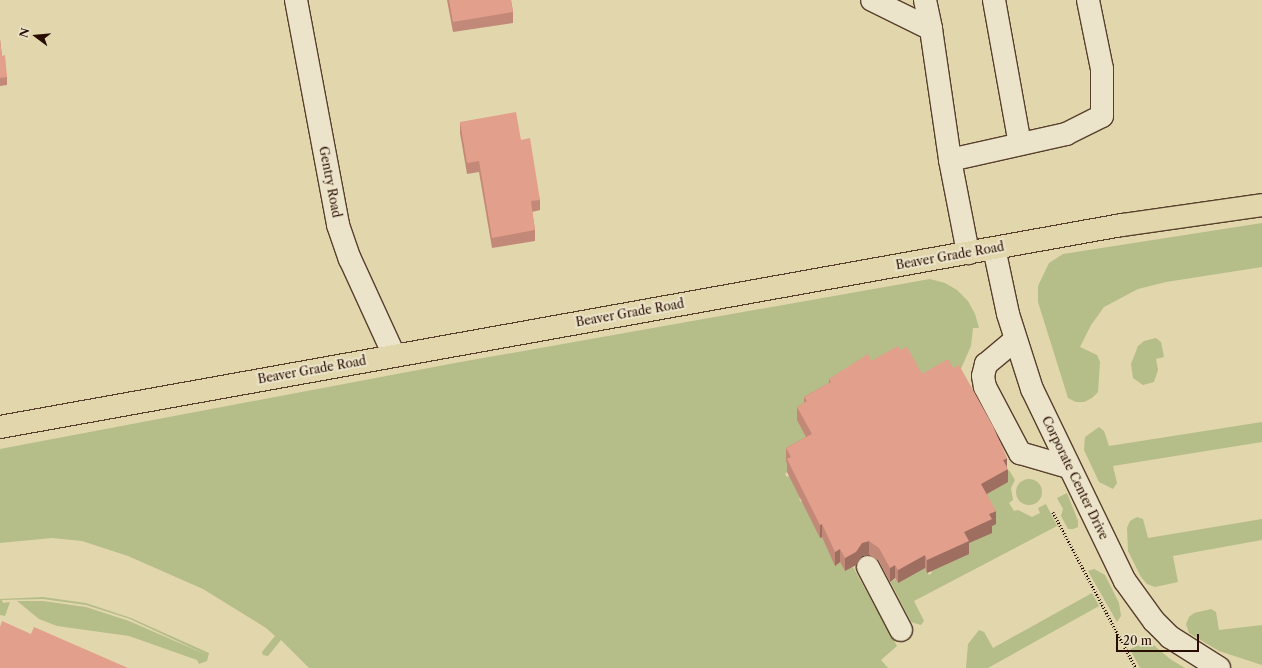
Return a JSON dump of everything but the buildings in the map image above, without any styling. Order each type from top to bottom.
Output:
[{"type":"main road","name":"Beaver Grade Road","points":[[0,427],[994,248],[1122,226],[1262,205]]},
{"type":"street","name":"Gentry Road","points":[[296,0],[338,225],[350,259],[394,355]]},
{"type":"street","points":[[872,0],[931,29]]},
{"type":"street","points":[[926,0],[950,160],[968,253]]},
{"type":"street","points":[[994,0],[1020,144]]},
{"type":"street","points":[[950,160],[1066,134],[1102,116],[1102,69],[1088,0]]},
{"type":"street","name":"Corporate Center Drive","points":[[994,248],[1015,340],[1032,389],[1125,581],[1139,602],[1170,637],[1219,668]]},
{"type":"street","points":[[1015,340],[986,364],[983,376],[985,387],[1020,453],[1068,466]]},
{"type":"street","points":[[868,567],[901,630]]},
{"type":"path","points":[[1053,512],[1136,668]]},
{"type":"green space","points":[[1262,223],[1262,267],[1166,282],[1138,289],[1104,307],[1091,325],[1080,347],[1097,355],[1100,362],[1098,392],[1092,398],[1084,402],[1076,402],[1068,398],[1038,302],[1038,286],[1049,263],[1063,254]]},
{"type":"green space","points":[[930,279],[945,283],[957,290],[968,301],[975,314],[979,328],[973,328],[971,346],[960,371],[812,447],[785,474],[787,477],[792,474],[804,496],[799,499],[801,502],[806,499],[820,538],[826,535],[845,571],[853,567],[897,646],[881,660],[888,668],[309,668],[281,640],[268,656],[263,655],[262,652],[275,636],[266,628],[203,589],[128,556],[82,541],[52,538],[0,543],[0,449],[455,363]]},
{"type":"green space","points":[[1156,338],[1161,342],[1164,357],[1156,359],[1158,370],[1154,382],[1143,385],[1133,378],[1131,364],[1138,346],[1144,341]]},
{"type":"green space","points":[[1262,422],[1262,442],[1113,466],[1117,483],[1113,489],[1099,482],[1084,450],[1085,437],[1099,427],[1104,431],[1109,446]]},
{"type":"green space","points":[[1009,470],[1015,480],[1011,488],[1013,500],[1009,503],[1014,511],[1018,510],[1032,517],[1040,513],[1038,508],[1046,504],[1057,526],[914,601],[924,621],[921,625],[911,622],[890,581],[895,579],[898,583],[922,564],[929,575],[932,573],[926,562],[968,554],[962,542],[981,497]]},
{"type":"green space","points":[[1029,479],[1038,483],[1042,492],[1038,501],[1029,505],[1020,501],[1016,492],[1020,483]]},
{"type":"green space","points":[[1067,493],[1078,521],[1078,527],[1073,529],[1068,529],[1061,516],[1063,509],[1057,498]]},
{"type":"green space","points":[[1137,517],[1143,519],[1148,538],[1262,519],[1262,540],[1173,556],[1178,582],[1155,587],[1147,584],[1141,577],[1128,551],[1127,528],[1130,521]]},
{"type":"green space","points":[[1094,569],[1105,575],[1119,603],[1121,616],[1117,622],[1088,571]]},
{"type":"green space","points":[[1092,593],[1099,606],[988,668],[966,668],[968,644],[979,630],[984,632],[993,648]]},
{"type":"green space","points":[[43,597],[86,603],[131,618],[209,653],[207,661],[199,664],[197,660],[129,636],[57,626],[39,619],[17,601],[43,601],[86,607],[129,621],[207,655],[130,619],[86,605],[43,599],[2,600],[3,603],[10,602],[5,616],[0,615],[0,599]]},
{"type":"green space","points":[[1211,609],[1216,612],[1219,630],[1262,625],[1262,665],[1219,651],[1189,633],[1186,624],[1189,617],[1194,613]]},
{"type":"green space","points":[[1149,641],[1170,659],[1185,668],[1140,668],[1130,649]]}]
